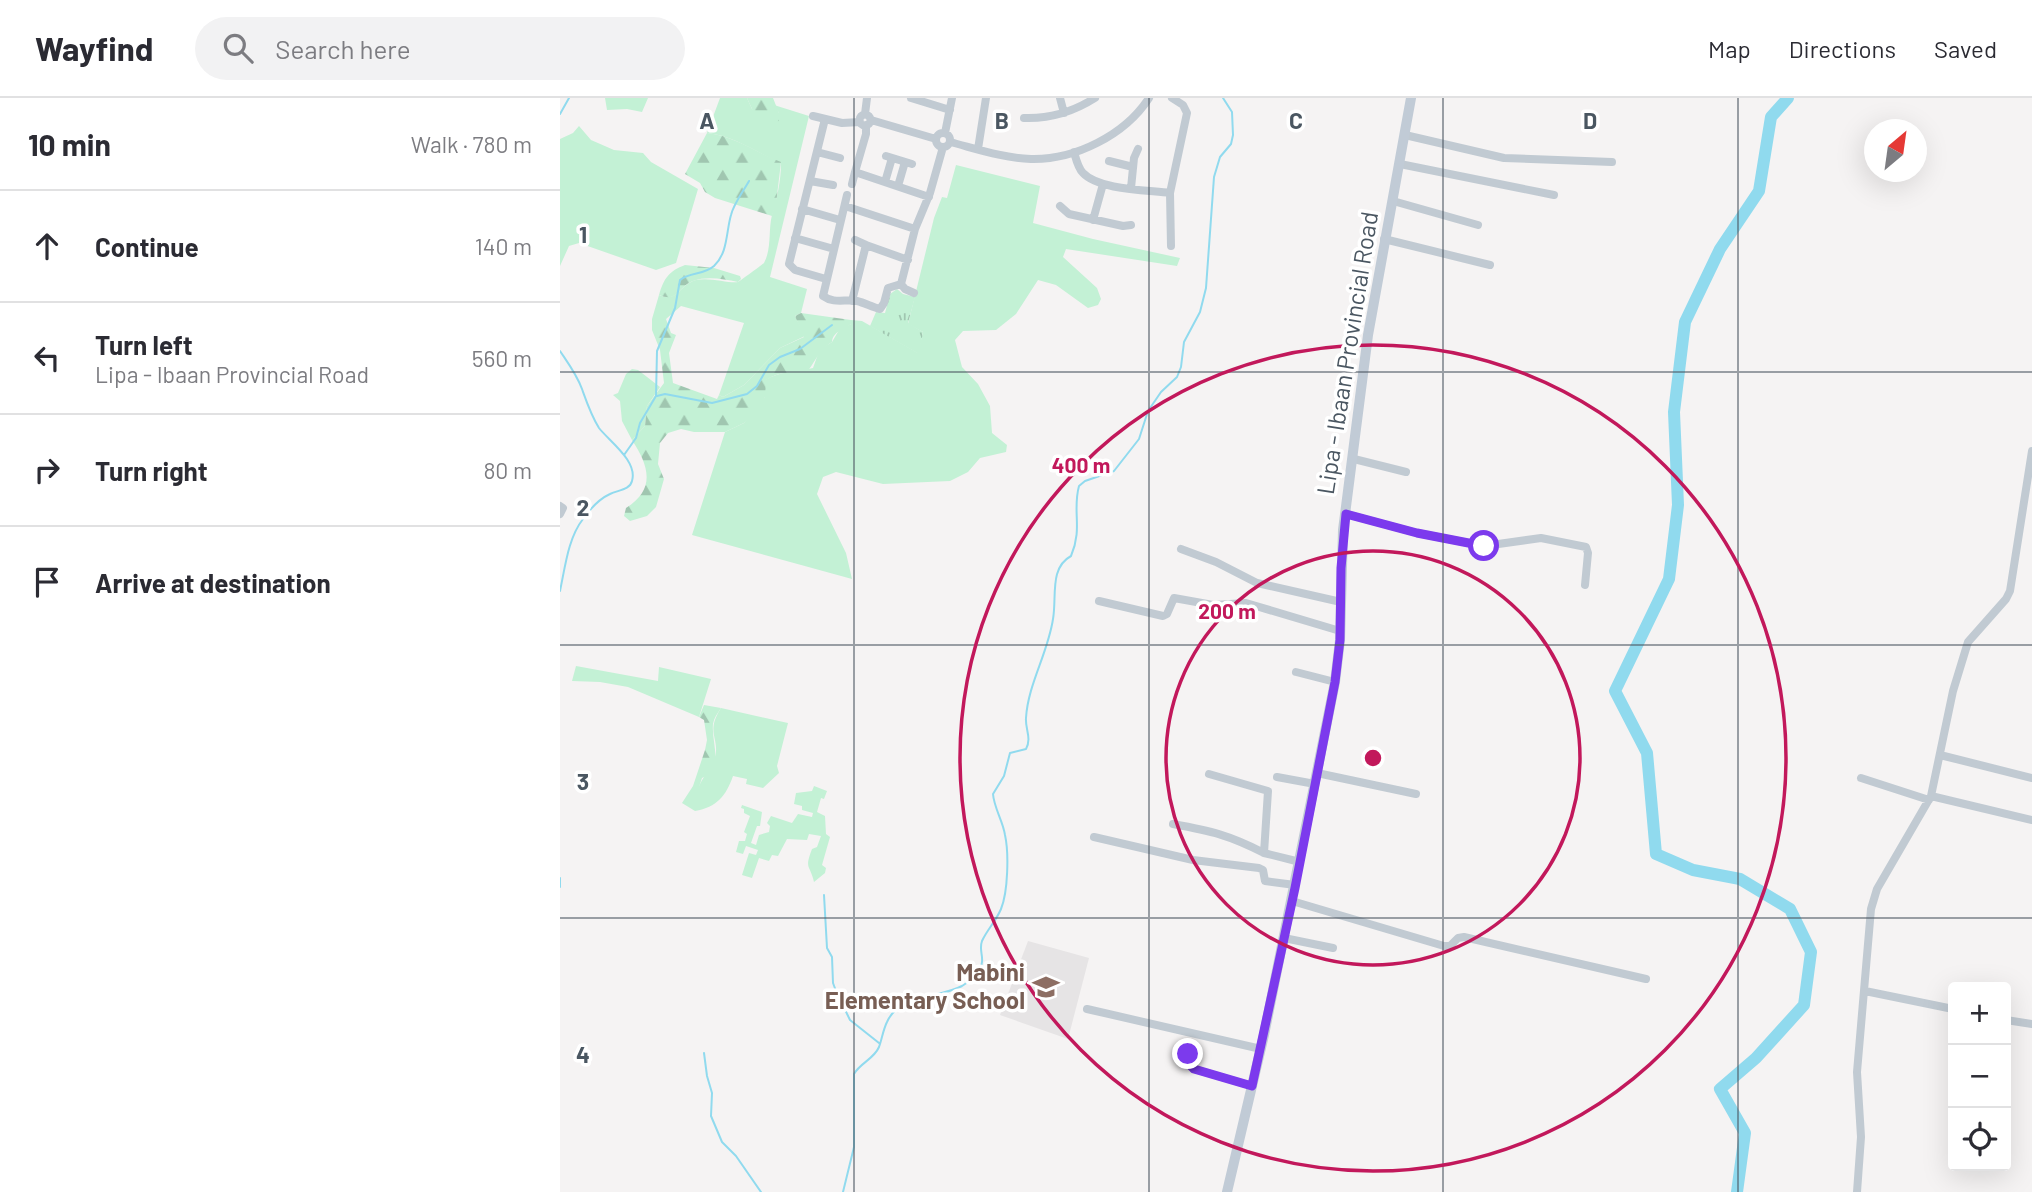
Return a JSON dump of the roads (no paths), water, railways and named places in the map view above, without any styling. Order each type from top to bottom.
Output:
[{"type":"main road","name":"Lipa - Ibaan Provincial Road","points":[[1227,1192],[1261,1049],[1335,682],[1340,631],[1342,547],[1372,304],[1401,164],[1411,98]]},
{"type":"street","points":[[852,184],[866,134],[867,98]]},
{"type":"street","points":[[911,98],[950,110]]},
{"type":"street","points":[[945,133],[952,98]]},
{"type":"street","points":[[978,149],[986,98]]},
{"type":"street","points":[[1060,98],[1064,113]]},
{"type":"street","points":[[1024,118],[1045,118],[1064,113],[1095,98]]},
{"type":"street","points":[[813,116],[842,124],[865,120],[936,139],[938,144],[1030,159],[1074,152],[1115,132],[1131,119],[1149,98]]},
{"type":"street","points":[[1171,246],[1170,193],[1187,113],[1184,105],[1172,98]]},
{"type":"street","points":[[825,119],[790,266],[826,279]]},
{"type":"street","points":[[901,284],[915,229],[950,136],[941,133],[936,139]]},
{"type":"street","points":[[1405,135],[1504,158],[1612,162]]},
{"type":"street","points":[[1130,188],[1138,149]]},
{"type":"street","points":[[817,152],[840,158]]},
{"type":"street","points":[[1074,152],[1082,172],[1103,184],[1170,193]]},
{"type":"street","points":[[886,182],[889,157],[909,163],[898,186]]},
{"type":"street","points":[[1109,161],[1133,167]]},
{"type":"street","points":[[1401,164],[1554,195]]},
{"type":"street","points":[[855,172],[929,197]]},
{"type":"street","points":[[810,181],[833,184]]},
{"type":"street","points":[[1093,220],[1103,184]]},
{"type":"street","points":[[847,195],[822,293],[824,298],[852,301],[880,309],[888,288],[901,284]]},
{"type":"street","points":[[1393,201],[1478,225]]},
{"type":"street","points":[[1060,205],[1069,214],[1131,225]]},
{"type":"street","points":[[845,206],[915,229]]},
{"type":"street","points":[[802,209],[840,220]]},
{"type":"street","points":[[795,238],[834,249]]},
{"type":"street","points":[[1384,239],[1490,265]]},
{"type":"street","points":[[855,240],[908,260]]},
{"type":"street","points":[[852,301],[866,245]]},
{"type":"street","points":[[901,284],[907,291],[914,293]]},
{"type":"street","points":[[1857,1192],[1861,1137],[1857,1072],[1871,909],[1877,890],[1930,798],[1953,691],[1968,642],[2010,591],[2032,451]]},
{"type":"street","points":[[1354,459],[1406,472]]},
{"type":"street","points":[[1346,514],[1417,533],[1484,546],[1541,537],[1586,547],[1588,553],[1585,585]]},
{"type":"street","points":[[1181,550],[1216,562],[1257,583],[1341,602]]},
{"type":"street","points":[[1099,601],[1163,616],[1167,614],[1174,598],[1213,605],[1246,603],[1340,631]]},
{"type":"street","points":[[1296,673],[1335,682]]},
{"type":"street","points":[[1940,755],[2032,778]]},
{"type":"street","points":[[1209,774],[1268,791],[1264,853]]},
{"type":"street","points":[[1277,776],[1316,778],[1416,794]]},
{"type":"street","points":[[1861,778],[1930,798],[2032,820]]},
{"type":"street","points":[[1173,824],[1221,833],[1264,853],[1300,862]]},
{"type":"street","points":[[1094,837],[1193,860],[1261,868],[1265,881],[1295,885]]},
{"type":"street","points":[[1292,901],[1444,946],[1450,946],[1458,938],[1464,937],[1646,979]]},
{"type":"street","points":[[1284,938],[1333,948]]},
{"type":"street","points":[[1865,991],[1948,1008]]},
{"type":"street","points":[[1087,1009],[1261,1049]]},
{"type":"street","points":[[2011,1021],[2032,1024]]},
{"type":"street","points":[[1188,1054],[1190,1065],[1194,1069],[1252,1086]]},
{"type":"waterway","points":[[560,114],[569,98]]},
{"type":"waterway","points":[[843,1192],[854,1147],[854,1074],[877,1051],[887,1022],[901,1006],[962,986],[975,976],[982,962],[982,941],[1001,909],[1006,883],[1007,852],[1004,830],[993,794],[1004,776],[1010,753],[1026,749],[1028,745],[1028,705],[1050,632],[1059,568],[1071,556],[1075,546],[1079,486],[1085,481],[1114,471],[1139,439],[1148,411],[1161,392],[1177,377],[1184,342],[1200,312],[1206,288],[1214,177],[1220,157],[1231,144],[1233,135],[1232,112],[1223,98]]},
{"type":"waterway","points":[[1737,1192],[1745,1133],[1720,1089],[1756,1058],[1804,1005],[1811,952],[1790,909],[1740,879],[1693,870],[1656,854],[1647,753],[1615,691],[1669,579],[1678,505],[1674,412],[1685,322],[1720,249],[1759,191],[1771,117],[1788,98]]},
{"type":"waterway","points":[[624,455],[636,438],[640,423],[656,396],[657,351],[675,308],[680,280],[710,269],[719,261],[732,211],[749,181]]},
{"type":"waterway","points":[[657,396],[665,394],[712,403],[747,394],[757,386],[769,365],[800,349],[832,325]]},
{"type":"waterway","points":[[560,351],[578,379],[599,428],[622,452],[633,474],[629,486],[598,501],[578,527],[568,554],[560,591]]},
{"type":"waterway","points":[[560,878],[560,887]]},
{"type":"waterway","points":[[824,895],[827,948],[832,957],[833,983],[850,1020],[879,1043]]},
{"type":"waterway","points":[[704,1053],[712,1093],[711,1116],[722,1142],[736,1156],[761,1192]]},
{"type":"place","name":"Mabini Elementary School","points":[[1046,987]]}]
